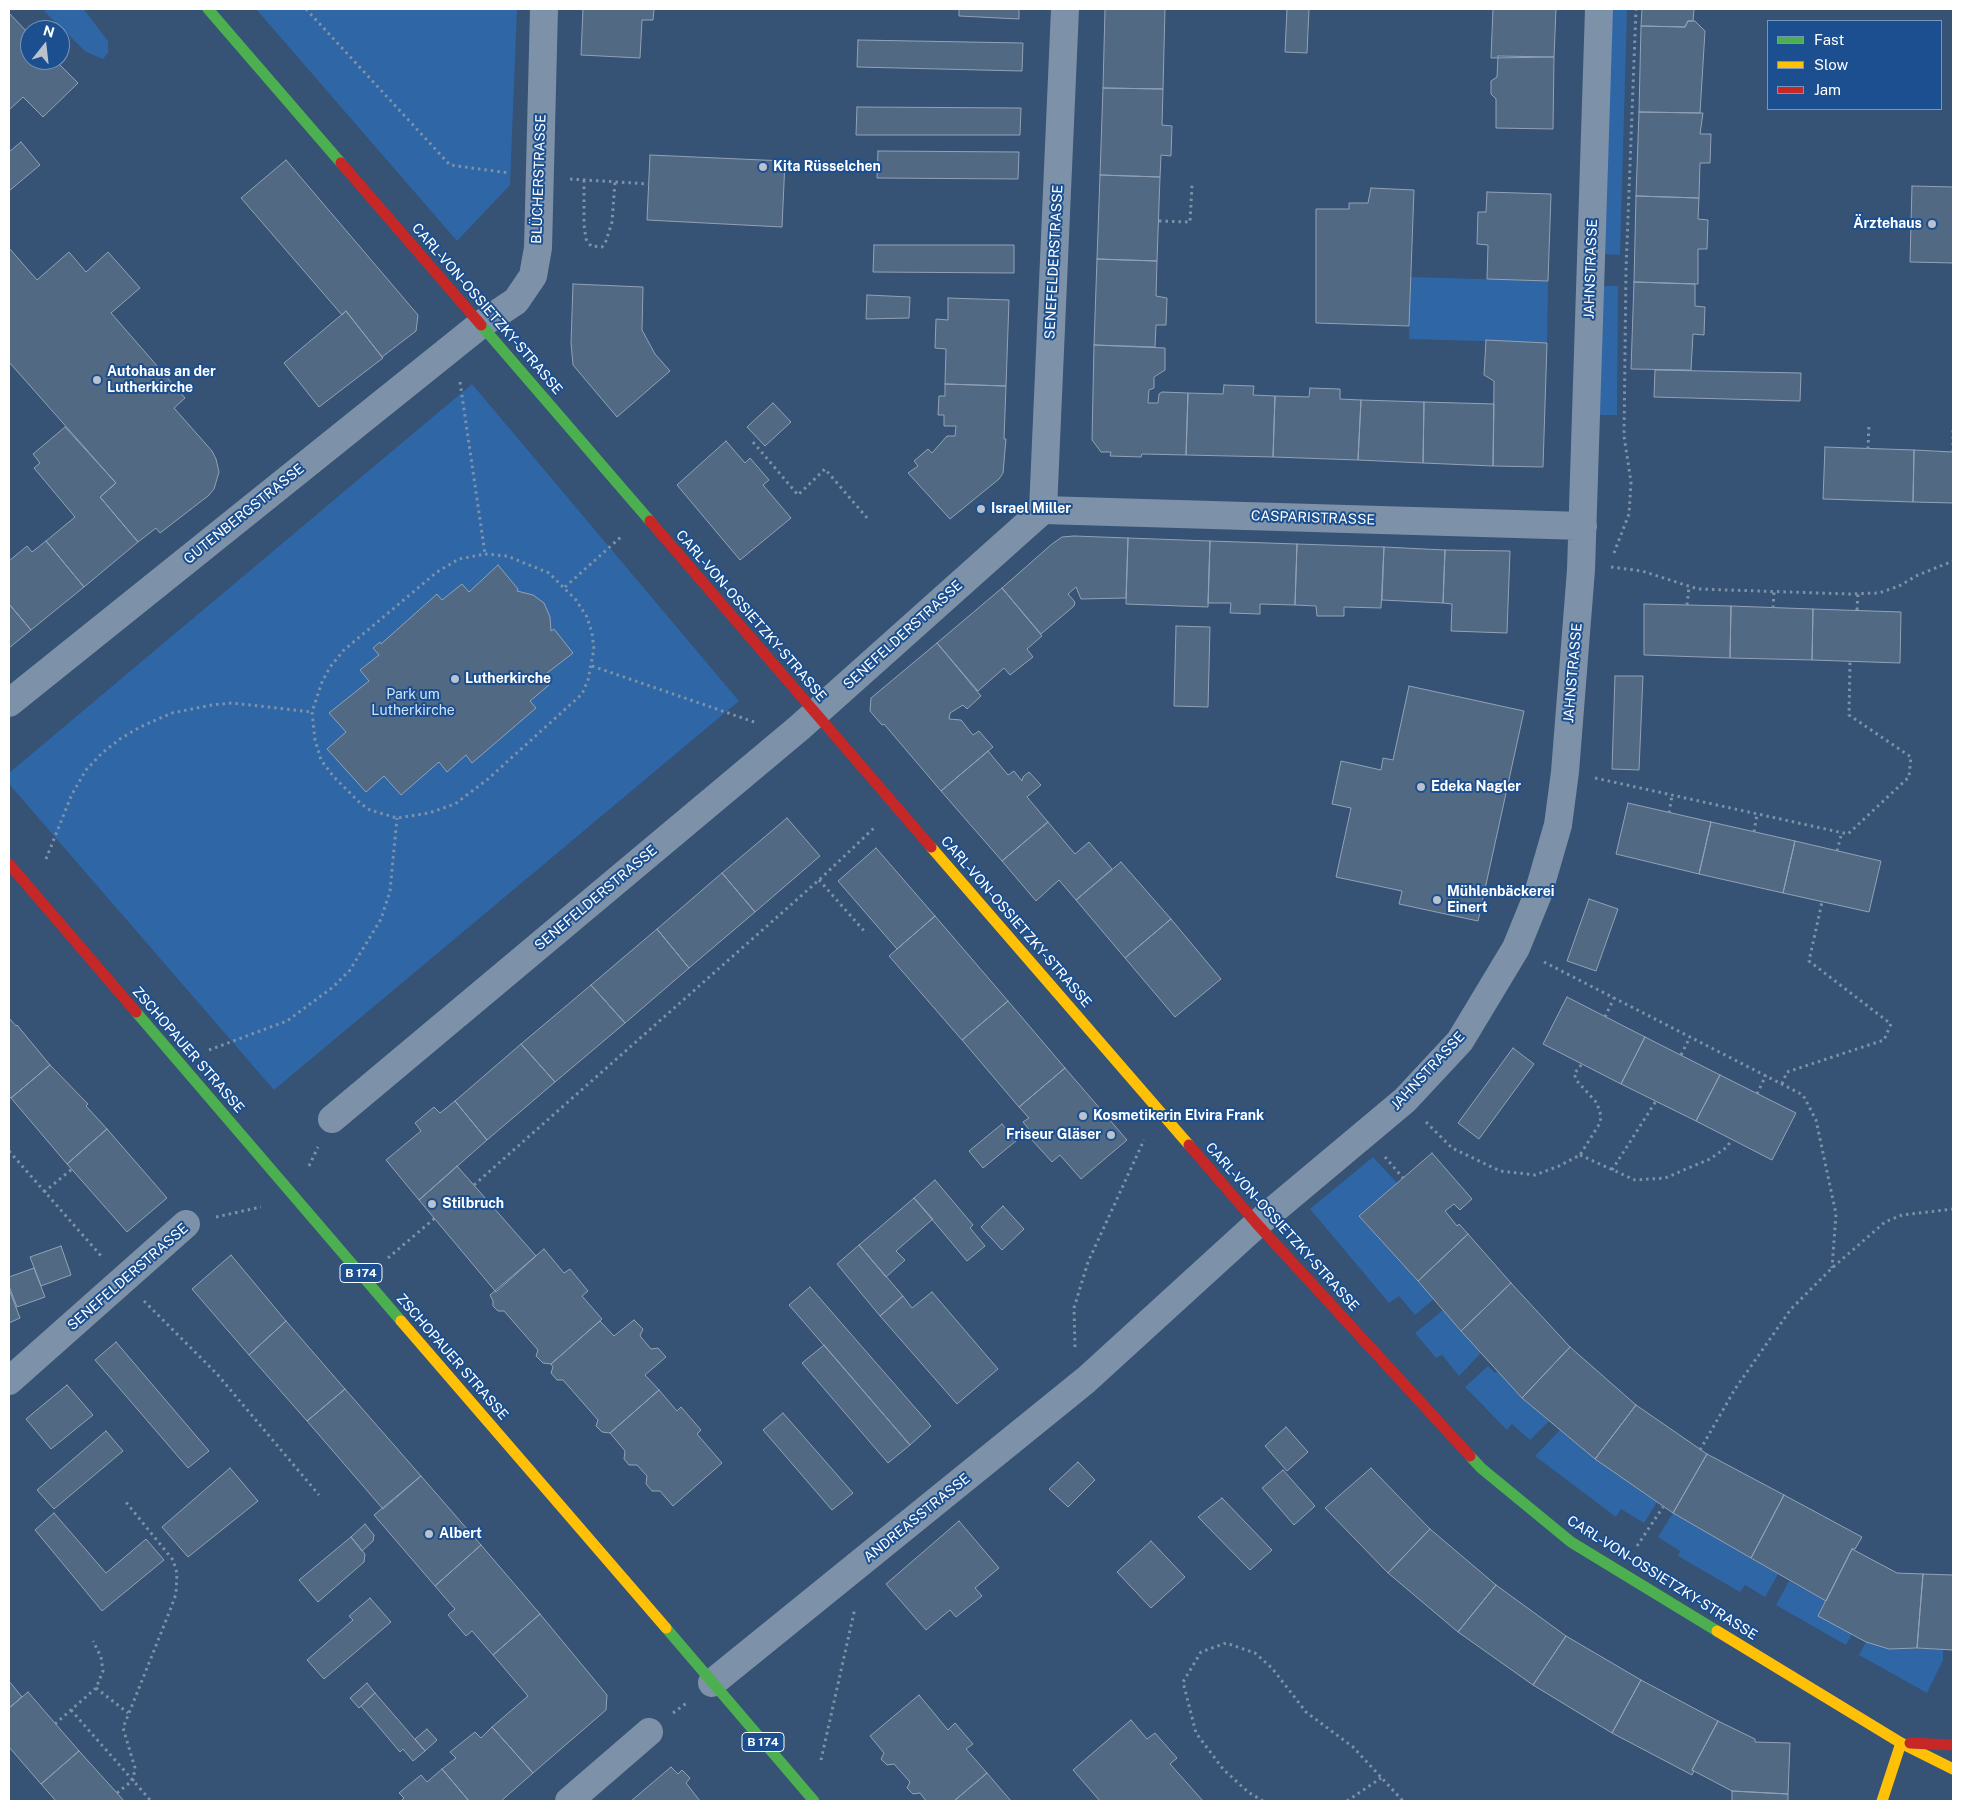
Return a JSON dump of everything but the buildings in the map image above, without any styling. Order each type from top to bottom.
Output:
[{"type":"street","name":"CARL-VON-OSSIETZKY-STRASSE","points":[[208,9],[1257,1224],[1481,1468],[1571,1542],[1900,1743],[1953,1769]]},
{"type":"street","name":"BLÜCHERSTRASSE","points":[[480,325],[516,301],[533,276],[538,248],[544,9]]},
{"type":"street","name":"SENEFELDERSTRASSE","points":[[332,1118],[791,735],[1043,510],[1065,9]]},
{"type":"street","name":"JAHNSTRASSE","points":[[1257,1224],[1405,1100],[1460,1041],[1516,948],[1538,894],[1555,834],[1565,772],[1583,526],[1599,9]]},
{"type":"street","name":"GUTENBERGSTRASSE","points":[[9,703],[480,325]]},
{"type":"street","name":"CASPARISTRASSE","points":[[1043,510],[1583,526]]},
{"type":"street","name":"ZSCHOPAUER STRASSE","points":[[9,864],[813,1800]]},
{"type":"street","name":"SENEFELDERSTRASSE","points":[[9,1381],[186,1224]]},
{"type":"street","name":"ANDREASSTRASSE","points":[[712,1683],[865,1561],[1086,1380],[1257,1224]]},
{"type":"street","points":[[569,1801],[649,1732]]},
{"type":"street","name":"CARL-VON-OSSIETZKY-STRASSE","points":[[1900,1743],[1953,1745]]},
{"type":"street","points":[[1882,1801],[1900,1743]]},
{"type":"path","points":[[306,9],[450,165],[539,177],[649,184]]},
{"type":"path","points":[[1636,9],[1626,270],[1624,387],[1624,436],[1631,490],[1630,514],[1608,568],[1620,567],[1642,571],[1689,587],[1858,594],[1880,593],[1953,561]]},
{"type":"path","points":[[584,180],[584,225],[586,239],[592,246],[602,247],[612,222],[615,182]]},
{"type":"path","points":[[1159,221],[1190,222],[1192,185]]},
{"type":"path","points":[[455,345],[485,554]]},
{"type":"path","points":[[1868,449],[1869,423]]},
{"type":"path","points":[[1953,426],[1953,452]]},
{"type":"path","points":[[753,442],[798,495],[825,469],[868,519]]},
{"type":"path","points":[[565,588],[645,516]]},
{"type":"path","points":[[485,554],[507,556],[549,573],[565,588],[587,617],[594,649],[592,666],[582,694],[462,799],[455,804],[429,813],[397,818],[370,810],[360,803],[333,776],[321,760],[317,749],[312,712],[322,682],[344,650],[436,572],[459,559],[485,554]]},
{"type":"path","points":[[1687,605],[1689,587]]},
{"type":"path","points":[[1773,608],[1774,592]]},
{"type":"path","points":[[1857,610],[1858,594]]},
{"type":"path","points":[[1565,772],[1848,834],[1909,777],[1910,757],[1849,715],[1850,662]]},
{"type":"path","points":[[592,666],[791,735]]},
{"type":"path","points":[[33,892],[72,794],[86,770],[102,753],[120,739],[172,713],[212,705],[232,704],[312,712]]},
{"type":"path","points":[[1669,813],[1672,795]]},
{"type":"path","points":[[474,1185],[819,880],[896,807]]},
{"type":"path","points":[[1754,832],[1757,814]]},
{"type":"path","points":[[178,1061],[287,1021],[333,987],[350,970],[381,919],[390,891],[397,818]]},
{"type":"path","points":[[1837,851],[1842,832]]},
{"type":"path","points":[[819,880],[865,932]]},
{"type":"path","points":[[1782,1084],[1787,1072],[1884,1040],[1891,1024],[1809,961],[1822,902]]},
{"type":"path","points":[[1550,965],[1802,1095],[1816,1120],[1836,1214],[1832,1268]]},
{"type":"path","points":[[1605,1017],[1614,998]]},
{"type":"path","points":[[1681,1055],[1690,1036]]},
{"type":"path","points":[[1405,1100],[1452,1148],[1500,1171],[1535,1175],[1559,1166],[1580,1155],[1596,1132],[1602,1116],[1596,1104],[1577,1081],[1574,1074],[1582,1064]]},
{"type":"path","points":[[1757,1094],[1766,1075]]},
{"type":"path","points":[[1612,1170],[1656,1101]]},
{"type":"path","points":[[1086,1380],[1075,1347],[1074,1308],[1088,1262],[1122,1186],[1159,1111]]},
{"type":"path","points":[[1580,1155],[1635,1180],[1665,1178],[1710,1160],[1727,1147],[1732,1139]]},
{"type":"path","points":[[9,1151],[122,1280],[216,1374],[319,1495]]},
{"type":"path","points":[[1392,1165],[1403,1178]]},
{"type":"path","points":[[44,1192],[72,1169]]},
{"type":"path","name":"SENEFELDERSTRASSE","points":[[186,1224],[264,1207]]},
{"type":"path","points":[[1700,1450],[1735,1389],[1791,1308],[1832,1268],[1885,1222],[1902,1215],[1953,1209]]},
{"type":"path","points":[[365,1278],[435,1218]]},
{"type":"path","points":[[117,1793],[133,1780],[135,1768],[123,1728],[176,1594],[177,1574],[173,1560],[125,1501]]},
{"type":"path","points":[[1620,1572],[1663,1507]]},
{"type":"path","points":[[813,1800],[865,1561]]},
{"type":"path","points":[[56,1724],[96,1688],[103,1671],[101,1657],[93,1641]]},
{"type":"path","points":[[1263,1801],[1248,1792],[1223,1769],[1196,1733],[1182,1682],[1201,1652],[1226,1643],[1255,1653],[1272,1668],[1306,1712],[1353,1747],[1403,1801]]},
{"type":"path","points":[[649,1732],[712,1683]]},
{"type":"path","points":[[96,1688],[128,1713]]},
{"type":"path","points":[[71,1710],[151,1801]]},
{"type":"path","points":[[1347,1801],[1381,1778]]},
{"type":"green space","points":[[48,9],[82,9],[108,41],[108,53],[103,59],[86,52],[70,36],[70,20],[53,20],[44,11]]},
{"type":"green space","points":[[256,9],[517,9],[510,185],[457,241]]},
{"type":"green space","points":[[1611,9],[1627,9],[1620,255],[1604,254]]},
{"type":"green space","points":[[1411,277],[1548,281],[1547,343],[1409,339]]},
{"type":"green space","points":[[1600,286],[1618,286],[1617,415],[1598,415]]},
{"type":"green space","name":"Park um Lutherkirche","points":[[472,384],[739,701],[274,1090],[9,784],[9,773]]},
{"type":"green space","points":[[1373,1157],[1397,1183],[1359,1216],[1434,1299],[1415,1315],[1399,1296],[1389,1303],[1310,1209]]},
{"type":"green space","points":[[1443,1310],[1481,1353],[1459,1376],[1442,1355],[1436,1358],[1415,1333]]},
{"type":"green space","points":[[1488,1366],[1495,1373],[1498,1371],[1522,1398],[1549,1421],[1530,1440],[1512,1424],[1507,1430],[1465,1387]]},
{"type":"green space","points":[[1560,1430],[1595,1459],[1657,1502],[1644,1523],[1621,1509],[1616,1517],[1535,1456]]},
{"type":"green space","points":[[1673,1513],[1778,1574],[1765,1597],[1745,1585],[1740,1592],[1678,1556],[1680,1551],[1658,1537]]},
{"type":"green space","points":[[1789,1581],[1826,1601],[1819,1616],[1852,1634],[1846,1645],[1776,1605]]},
{"type":"green space","points":[[1866,1642],[1889,1649],[1943,1649],[1943,1660],[1927,1693],[1859,1655]]},
{"type":"traffic: fast","points":[[208,9],[341,163]]},
{"type":"traffic: fast","points":[[481,325],[650,521]]},
{"type":"traffic: fast","points":[[136,1012],[401,1321]]},
{"type":"traffic: fast","points":[[1470,1456],[1481,1468],[1571,1542],[1717,1631]]},
{"type":"traffic: fast","points":[[666,1628],[814,1801]]},
{"type":"traffic: slow","points":[[931,847],[1189,1145]]},
{"type":"traffic: slow","points":[[401,1321],[666,1628]]},
{"type":"traffic: slow","points":[[1717,1631],[1901,1743],[1953,1769]]},
{"type":"traffic: slow","points":[[1882,1801],[1901,1743]]},
{"type":"traffic: jam","points":[[341,163],[481,325]]},
{"type":"traffic: jam","points":[[650,521],[931,847]]},
{"type":"traffic: jam","points":[[9,864],[136,1012]]},
{"type":"traffic: jam","points":[[1189,1145],[1257,1224],[1470,1456]]},
{"type":"traffic: jam","points":[[1910,1743],[1953,1745]]},
{"type":"place","name":"Kita Rüsselchen","points":[[763,167]]},
{"type":"place","name":"Ärztehaus","points":[[1932,224]]},
{"type":"place","name":"Autohaus an der Lutherkirche","points":[[97,380]]},
{"type":"place","name":"Israel Miller","points":[[981,509]]},
{"type":"place","name":"Lutherkirche","points":[[455,679]]},
{"type":"place","name":"Edeka Nagler","points":[[1421,787]]},
{"type":"place","name":"Mühlenbäckerei Einert","points":[[1437,900]]},
{"type":"place","name":"Kosmetikerin Elvira Frank","points":[[1083,1116]]},
{"type":"place","name":"Friseur Gläser","points":[[1111,1135]]},
{"type":"place","name":"Stilbruch","points":[[432,1204]]},
{"type":"place","name":"Albert","points":[[429,1534]]}]
